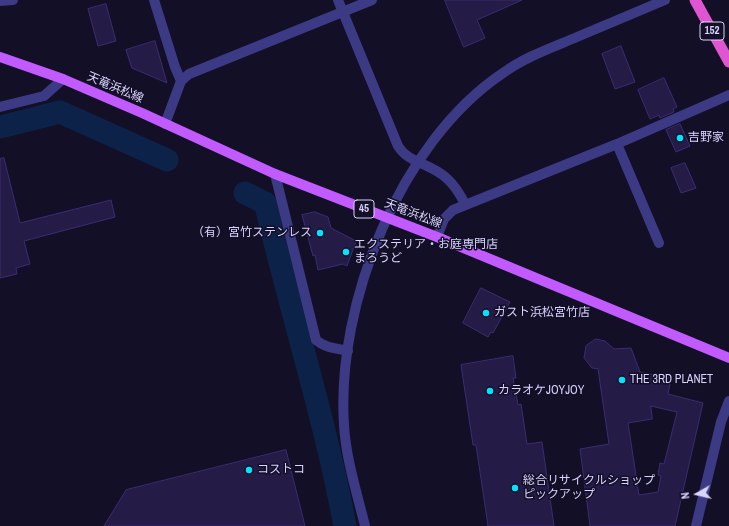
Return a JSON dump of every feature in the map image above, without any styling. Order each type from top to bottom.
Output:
[{"type":"highway","name":"152","points":[[695,0],[729,62]]},
{"type":"main road","name":"天竜浜松線","points":[[0,57],[63,79],[275,174],[437,237],[729,358]]},
{"type":"street","points":[[0,1],[13,0]]},
{"type":"street","points":[[154,0],[175,67],[182,81]]},
{"type":"street","points":[[338,0],[398,146],[403,153],[417,162],[433,169],[456,186],[465,204]]},
{"type":"street","points":[[165,124],[182,81],[189,74],[372,0]]},
{"type":"street","points":[[366,526],[349,460],[344,425],[344,389],[348,351],[357,300],[388,218],[417,162],[444,126],[464,104],[507,70],[541,52],[665,0]]},
{"type":"street","points":[[0,107],[44,96],[63,79]]},
{"type":"street","points":[[437,237],[445,217],[453,210],[465,204],[617,144],[729,95]]},
{"type":"street","points":[[617,144],[659,243]]},
{"type":"street","points":[[275,174],[316,340],[327,347],[348,351]]},
{"type":"street","points":[[696,526],[721,422],[729,401]]},
{"type":"building","points":[[445,0],[522,0],[477,20],[485,38],[464,47]]},
{"type":"building","points":[[106,4],[116,41],[98,46],[88,9]]},
{"type":"building","points":[[155,41],[167,83],[132,68],[126,50]]},
{"type":"building","points":[[621,46],[635,82],[615,89],[602,54]]},
{"type":"building","points":[[664,78],[677,107],[673,109],[674,112],[660,118],[659,115],[650,119],[638,90]]},
{"type":"building","points":[[680,124],[690,146],[676,152],[666,130]]},
{"type":"building","points":[[4,158],[20,223],[111,200],[115,217],[24,241],[30,264],[16,268],[17,274],[0,278],[0,159]]},
{"type":"building","points":[[685,163],[696,188],[681,193],[671,168]]},
{"type":"building","name":"（有）宮竹ステンレス","points":[[315,212],[328,217],[331,228],[356,241],[347,266],[343,264],[318,270],[315,255],[313,256],[302,215]]},
{"type":"building","name":"ガスト浜松宮竹店","points":[[481,288],[510,302],[493,333],[491,332],[488,337],[463,323]]},
{"type":"building","points":[[596,339],[605,341],[614,349],[631,348],[640,372],[671,378],[668,394],[703,403],[675,526],[590,526],[580,449],[609,444],[598,369],[592,368],[584,358],[586,346]],"holes":[[[651,406],[677,412],[664,464],[660,463],[658,475],[661,476],[658,492],[639,495],[628,423],[652,419]]]},
{"type":"building","points":[[513,356],[516,378],[513,378],[518,405],[521,404],[527,444],[542,442],[554,526],[488,526],[476,445],[473,445],[461,365]]},
{"type":"building","name":"コストコ","points":[[286,450],[305,526],[104,526],[126,490]]},
{"type":"waterway","points":[[0,127],[60,112],[167,160]]},
{"type":"waterway","points":[[245,193],[265,203],[266,206],[328,445],[345,526]]},
{"type":"place","name":"吉野家","points":[[680,138]]},
{"type":"place","name":"（有）宮竹ステンレス","points":[[320,233]]},
{"type":"place","name":"エクステリア・お庭専門店 まろうど","points":[[346,252]]},
{"type":"place","name":"ガスト浜松宮竹店","points":[[486,313]]},
{"type":"place","name":"THE 3RD PLANET","points":[[622,380]]},
{"type":"place","name":"カラオケJOYJOY","points":[[490,391]]},
{"type":"place","name":"コストコ","points":[[249,470]]},
{"type":"place","name":"総合リサイクルショップ ピックアップ","points":[[515,488]]}]
